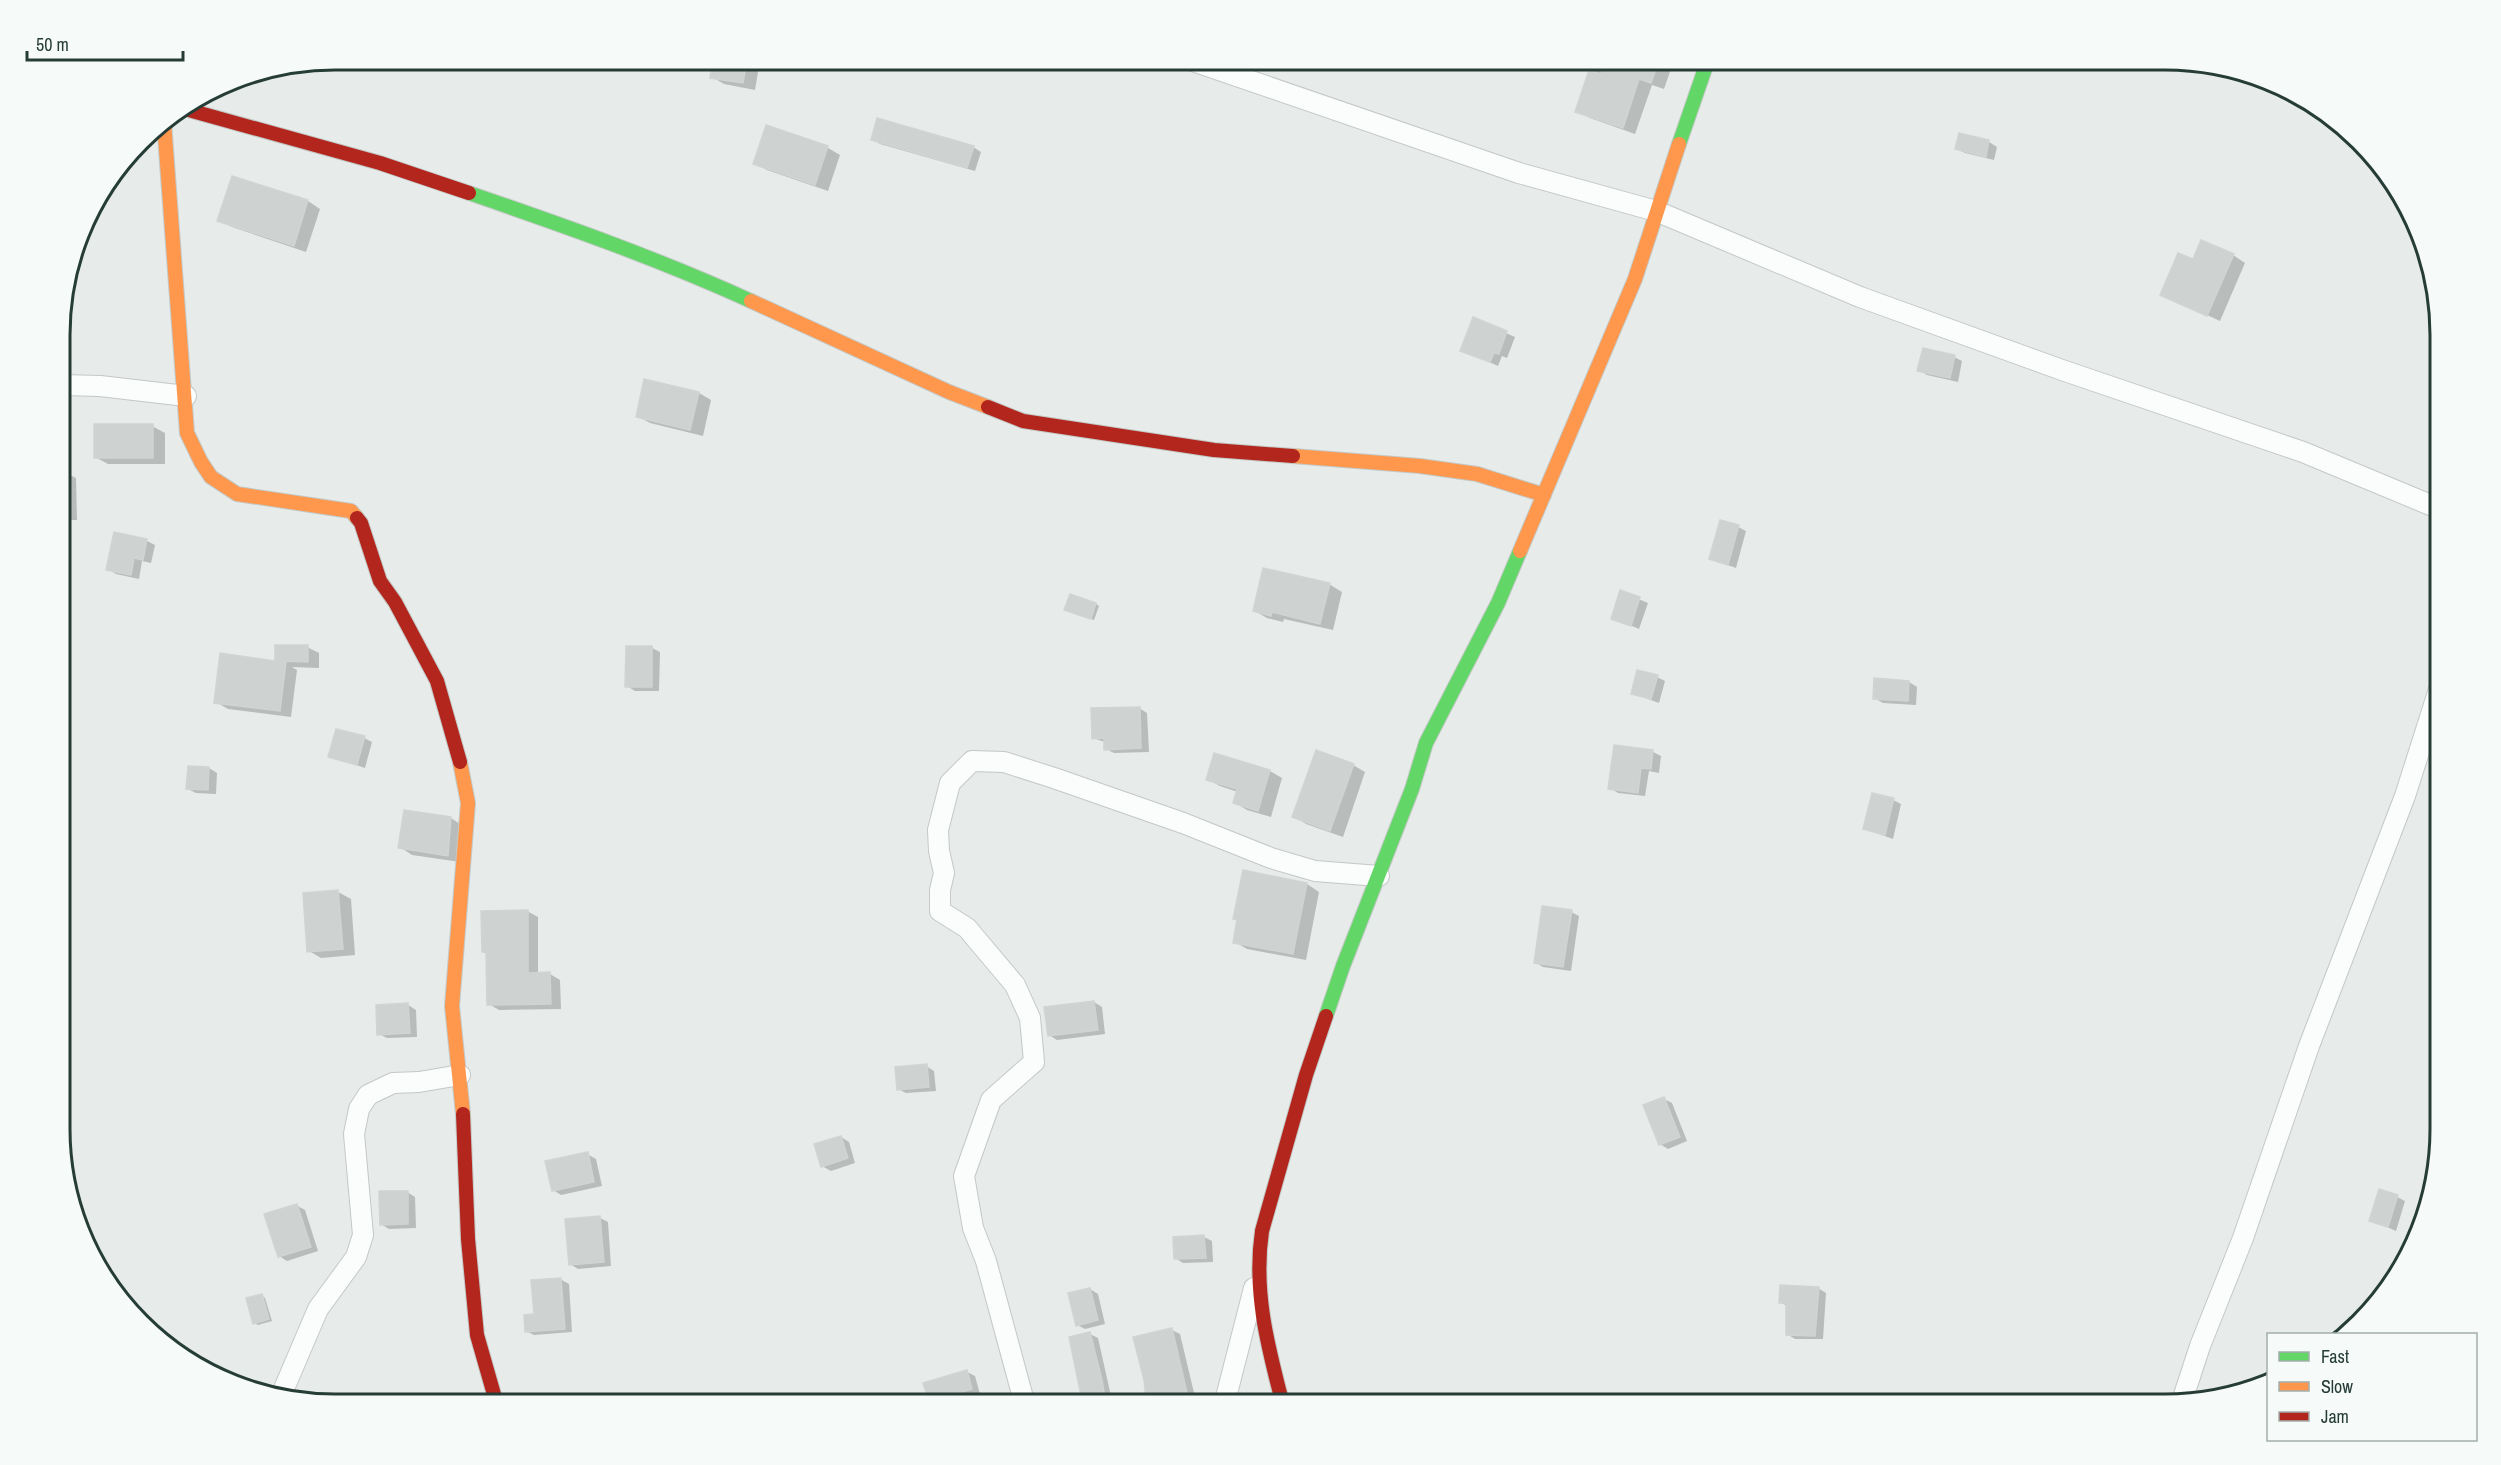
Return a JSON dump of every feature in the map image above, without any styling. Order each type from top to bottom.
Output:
[{"type":"street","points":[[1219,70],[1519,173],[1656,211],[1860,297],[2303,452],[2430,505]]},
{"type":"street","points":[[1280,1394],[1264,1333],[1257,1276],[1257,1256],[1306,1075],[1343,966],[1379,876],[1433,726],[1498,603],[1635,279],[1705,70]]},
{"type":"street","points":[[194,111],[380,163],[585,233],[688,272],[950,392],[1023,421],[1214,450],[1420,466],[1477,474],[1544,495]]},
{"type":"street","points":[[165,133],[188,433],[208,475],[220,487],[237,494],[351,511],[361,523],[380,581],[437,681],[459,755],[468,803],[452,1006],[460,1075],[468,1239],[477,1335],[493,1394]]},
{"type":"street","points":[[70,385],[100,386],[186,396]]},
{"type":"street","points":[[2184,1394],[2200,1346],[2243,1238],[2313,1035],[2404,796],[2430,717]]},
{"type":"street","points":[[1022,1394],[986,1261],[973,1228],[964,1176],[991,1100],[1034,1062],[1030,1018],[1015,985],[968,928],[940,911],[940,890],[944,873],[939,851],[938,830],[950,783],[972,760],[1004,762],[1183,823],[1272,858],[1315,871],[1379,876]]},
{"type":"street","points":[[284,1389],[318,1309],[356,1257],[363,1235],[354,1134],[359,1109],[368,1095],[393,1083],[419,1082],[460,1075]]},
{"type":"street","points":[[1227,1394],[1257,1276]]},
{"type":"building","points":[[711,70],[745,70],[743,83],[710,78]]},
{"type":"building","points":[[1589,70],[1601,74],[1602,70],[1656,70],[1651,83],[1639,79],[1623,128],[1575,112]]},
{"type":"building","points":[[877,118],[974,146],[967,168],[871,140]]},
{"type":"building","points":[[766,125],[828,146],[815,185],[753,164]]},
{"type":"building","points":[[1959,133],[1989,140],[1986,157],[1955,149]]},
{"type":"building","points":[[232,176],[308,200],[294,246],[217,221]]},
{"type":"building","points":[[2201,240],[2234,254],[2207,316],[2160,295],[2178,253],[2193,259]]},
{"type":"building","points":[[1473,317],[1507,331],[1499,354],[1494,353],[1490,362],[1460,351]]},
{"type":"building","points":[[1923,348],[1955,355],[1950,378],[1917,371]]},
{"type":"building","points":[[644,379],[699,392],[690,430],[636,417]]},
{"type":"building","points":[[94,424],[153,424],[153,458],[94,458]]},
{"type":"building","points":[[1720,520],[1739,525],[1728,565],[1709,559]]},
{"type":"building","points":[[114,532],[147,539],[143,560],[134,558],[131,575],[106,570]]},
{"type":"building","points":[[1263,568],[1330,583],[1320,624],[1272,612],[1271,616],[1253,611]]},
{"type":"building","points":[[1620,590],[1640,597],[1631,626],[1611,619]]},
{"type":"building","points":[[1070,594],[1096,603],[1091,619],[1064,610]]},
{"type":"building","points":[[275,645],[308,645],[308,662],[281,661],[286,662],[280,711],[214,703],[220,653],[275,661]]},
{"type":"building","points":[[626,646],[652,646],[652,687],[625,687]]},
{"type":"building","points":[[1637,670],[1658,675],[1651,699],[1631,694]]},
{"type":"building","points":[[1874,678],[1909,681],[1908,701],[1873,699]]},
{"type":"building","points":[[1140,707],[1141,748],[1104,750],[1104,738],[1092,739],[1091,708]]},
{"type":"building","points":[[336,729],[365,736],[357,765],[328,757]]},
{"type":"building","points":[[1614,745],[1653,750],[1651,769],[1641,768],[1638,793],[1608,789]]},
{"type":"building","points":[[1316,750],[1354,764],[1330,831],[1292,817]]},
{"type":"building","points":[[1214,753],[1270,770],[1258,811],[1233,803],[1237,789],[1206,780]]},
{"type":"building","points":[[188,766],[209,767],[208,790],[186,789]]},
{"type":"building","points":[[1872,793],[1894,798],[1885,835],[1863,829]]},
{"type":"building","points":[[404,810],[451,817],[448,856],[398,848]]},
{"type":"building","points":[[1243,870],[1307,883],[1293,954],[1233,943],[1237,920],[1233,919]]},
{"type":"building","points":[[338,890],[343,949],[307,952],[303,893]]},
{"type":"building","points":[[1542,906],[1572,910],[1563,967],[1534,963]]},
{"type":"building","points":[[528,910],[528,973],[550,972],[551,1004],[487,1005],[486,952],[482,952],[481,911]]},
{"type":"building","points":[[1094,1001],[1098,1030],[1048,1036],[1044,1007]]},
{"type":"building","points":[[408,1003],[410,1033],[377,1035],[376,1005]]},
{"type":"building","points":[[927,1064],[929,1087],[897,1090],[895,1067]]},
{"type":"building","points":[[1664,1097],[1680,1137],[1659,1145],[1643,1105]]},
{"type":"building","points":[[841,1136],[848,1158],[821,1167],[814,1144]]},
{"type":"building","points":[[588,1152],[594,1182],[552,1191],[545,1161]]},
{"type":"building","points":[[2379,1189],[2398,1195],[2388,1227],[2369,1221]]},
{"type":"building","points":[[379,1191],[408,1191],[408,1224],[380,1225]]},
{"type":"building","points":[[297,1204],[311,1247],[278,1257],[264,1214]]},
{"type":"building","points":[[600,1216],[604,1262],[569,1265],[565,1219]]},
{"type":"building","points":[[1204,1235],[1206,1258],[1174,1259],[1173,1237]]},
{"type":"building","points":[[561,1278],[565,1329],[525,1332],[524,1315],[534,1314],[531,1280]]},
{"type":"building","points":[[1780,1285],[1819,1287],[1815,1336],[1786,1335],[1786,1303],[1779,1303]]},
{"type":"building","points":[[1090,1288],[1098,1320],[1076,1326],[1068,1293]]},
{"type":"building","points":[[262,1294],[269,1319],[253,1324],[246,1298]]},
{"type":"building","points":[[1172,1328],[1187,1393],[1145,1394],[1133,1337]]},
{"type":"building","points":[[1090,1332],[1104,1394],[1081,1394],[1069,1337]]},
{"type":"building","points":[[967,1370],[972,1389],[955,1394],[926,1394],[923,1383]]},
{"type":"traffic: fast","points":[[1679,144],[1705,70]]},
{"type":"traffic: fast","points":[[469,193],[647,257],[751,301]]},
{"type":"traffic: fast","points":[[1326,1016],[1343,966],[1412,789],[1426,743],[1498,603],[1520,551]]},
{"type":"traffic: slow","points":[[165,133],[187,433],[201,462],[211,477],[237,494],[351,511],[357,518]]},
{"type":"traffic: slow","points":[[1520,551],[1635,279],[1679,144]]},
{"type":"traffic: slow","points":[[751,301],[949,392],[988,407]]},
{"type":"traffic: slow","points":[[1293,456],[1420,466],[1477,474],[1544,495]]},
{"type":"traffic: slow","points":[[460,762],[468,803],[452,1006],[463,1114]]},
{"type":"traffic: jam","points":[[194,111],[380,163],[469,193]]},
{"type":"traffic: jam","points":[[988,407],[1023,421],[1214,450],[1293,456]]},
{"type":"traffic: jam","points":[[357,518],[361,523],[380,581],[395,602],[437,681],[460,762]]},
{"type":"traffic: jam","points":[[1280,1394],[1267,1341],[1261,1298],[1259,1276],[1262,1231],[1306,1075],[1326,1016]]},
{"type":"traffic: jam","points":[[463,1114],[468,1239],[477,1335],[494,1394]]}]
